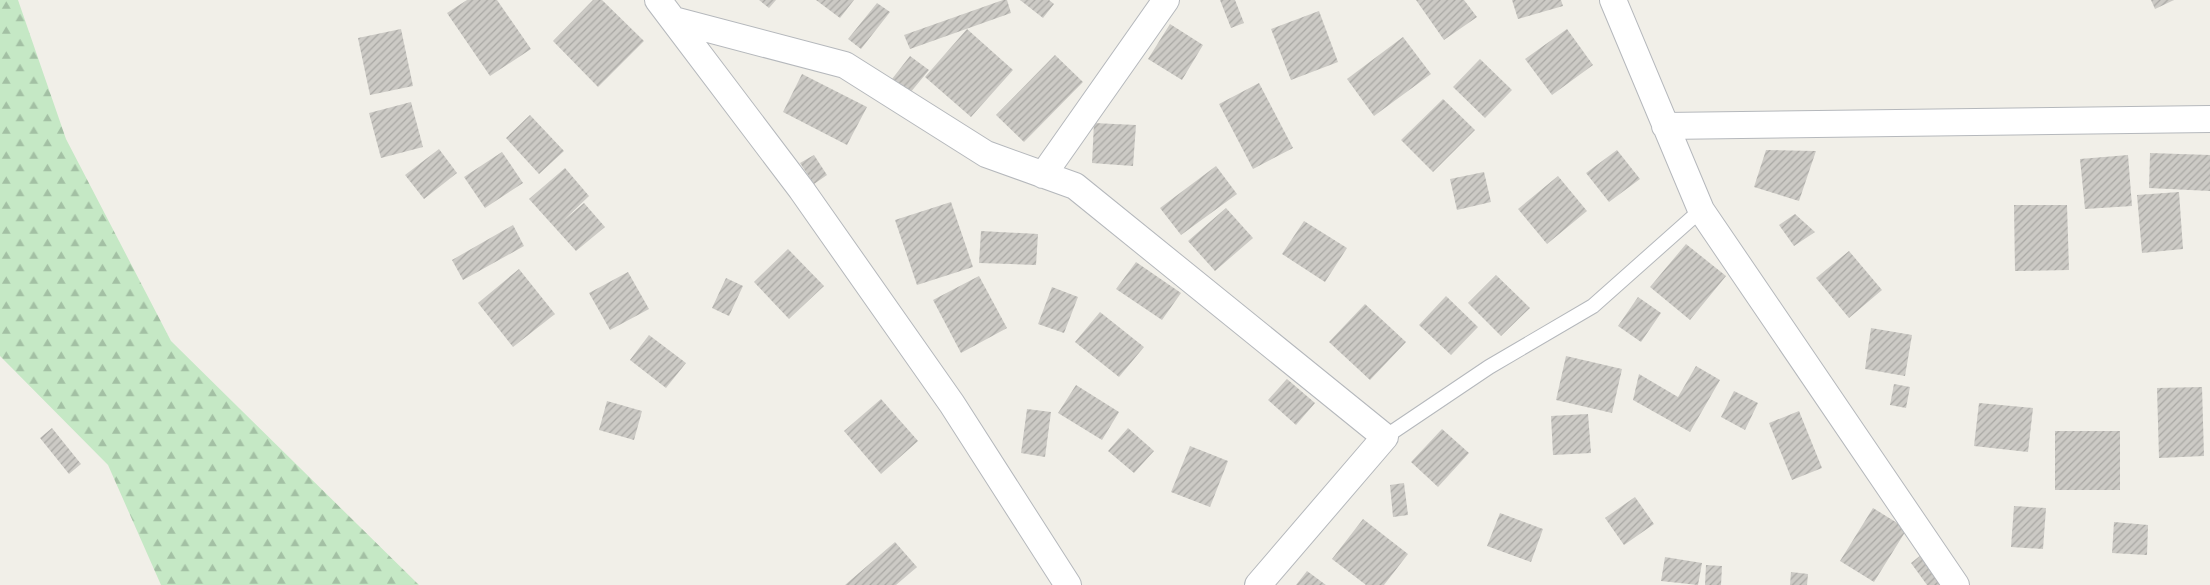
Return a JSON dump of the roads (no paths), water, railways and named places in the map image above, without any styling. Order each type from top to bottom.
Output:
[{"type":"street","points":[[1043,175],[1166,0]]},
{"type":"street","points":[[1613,0],[1701,210],[1956,585]]},
{"type":"street","points":[[666,10],[845,65],[986,154],[1075,186],[1385,437],[1258,585]]},
{"type":"street","points":[[666,10],[801,190],[952,404],[1068,585]]},
{"type":"street","points":[[1666,126],[2210,119]]},
{"type":"lane","points":[[1385,437],[1489,367],[1593,306],[1701,210]]}]
